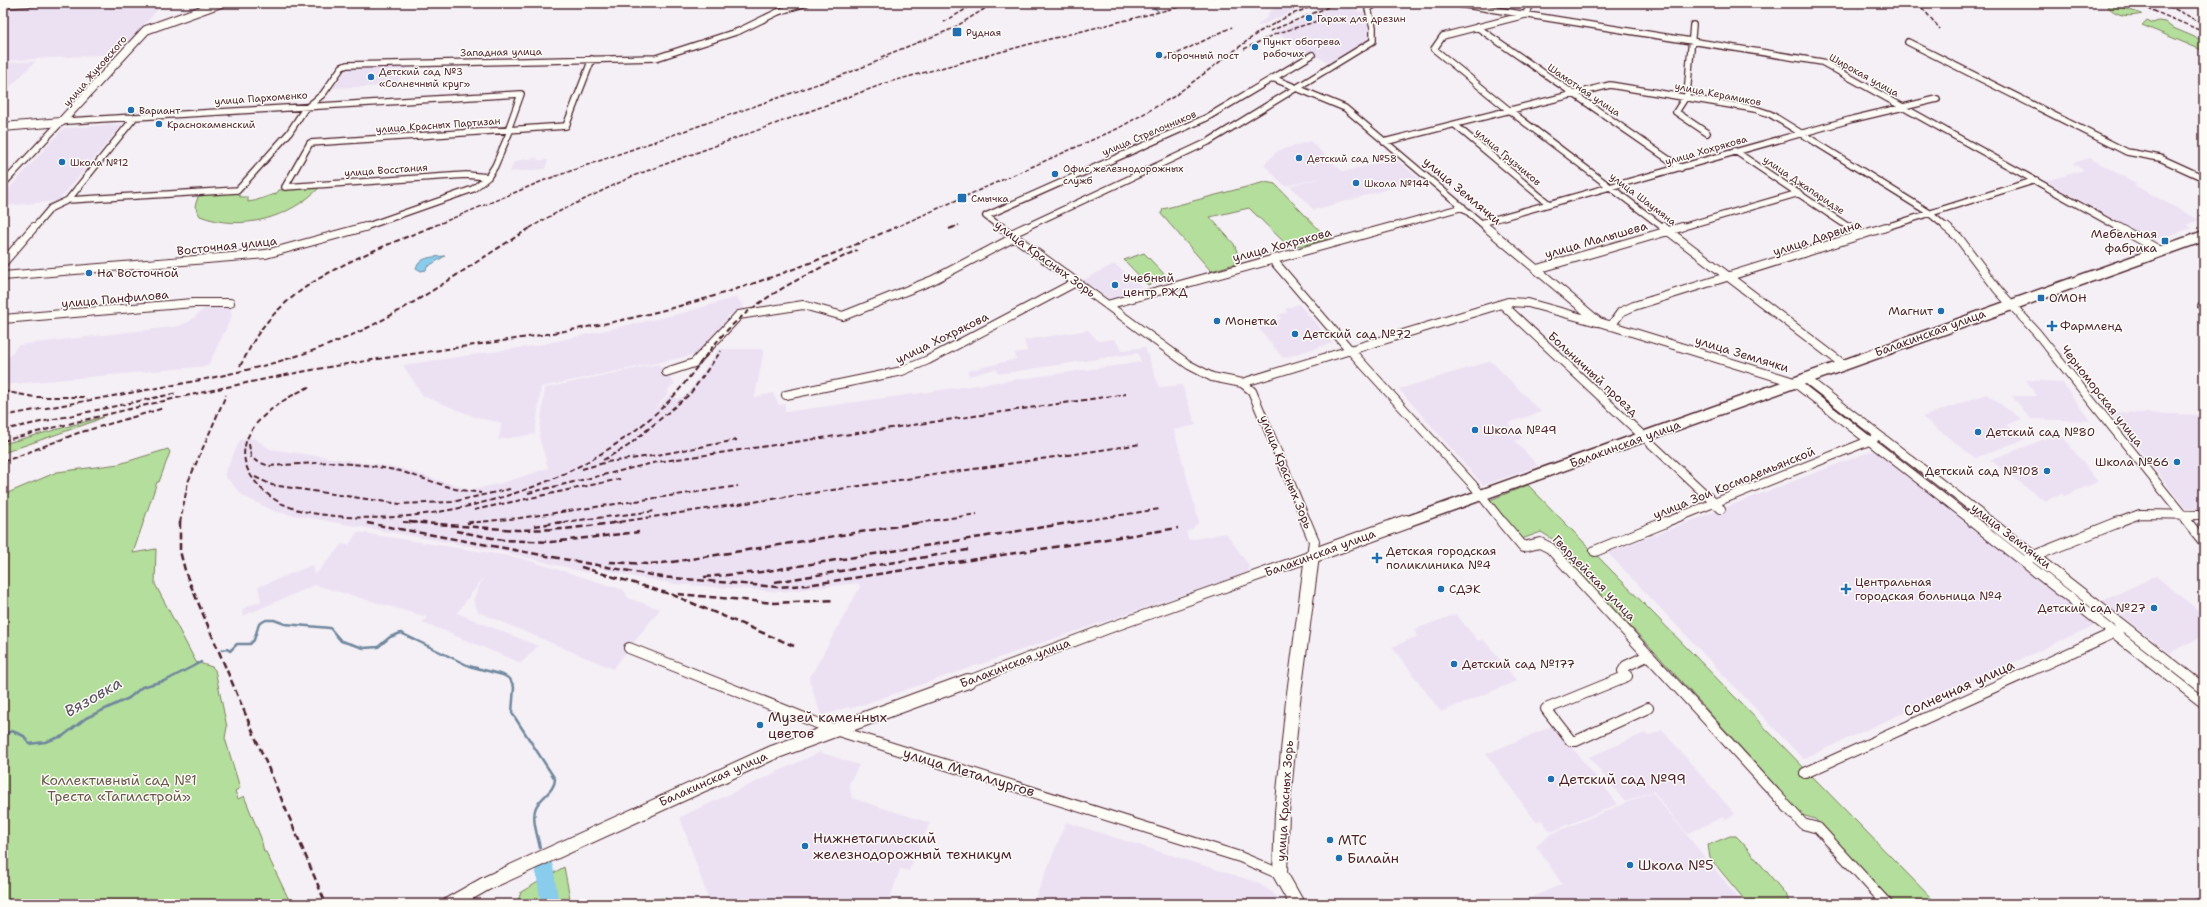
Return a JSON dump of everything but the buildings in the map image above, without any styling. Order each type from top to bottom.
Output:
[{"type":"main road","name":"улица Жуковского","points":[[61,122],[146,30],[221,3]]},
{"type":"main road","name":"улица Пархоменко","points":[[3,127],[61,122]]},
{"type":"main road","name":"Балакинская улица","points":[[1312,556],[1643,438],[1843,364],[2204,236]]},
{"type":"main road","name":"улица Красных Зорь","points":[[1280,874],[1282,812],[1293,701],[1312,556]]},
{"type":"main road","name":"Балакинская улица","points":[[450,904],[487,883],[553,852],[772,753],[832,729],[968,681]]},
{"type":"main road","points":[[1280,874],[1297,904]]},
{"type":"street","points":[[3,5],[35,3]]},
{"type":"street","name":"Западная улица","points":[[309,106],[323,94],[342,67],[347,65],[656,58],[739,31],[778,12],[806,3]]},
{"type":"street","points":[[666,372],[694,363],[739,315],[803,305],[843,316],[933,280],[1013,235],[1197,148],[1261,111],[1296,87],[1372,43],[1374,36],[1368,9],[1377,3]]},
{"type":"street","name":"Широкая улица","points":[[1453,3],[1822,62],[2161,251]]},
{"type":"street","points":[[1477,27],[1525,15],[1532,3]]},
{"type":"street","points":[[1693,25],[1686,98],[1676,112],[1707,133]]},
{"type":"street","name":"улица Шаумяна","points":[[1477,27],[1443,36],[1434,48],[1510,111],[1669,230],[1843,364]]},
{"type":"street","name":"Шамотная улица","points":[[1477,27],[1681,168]]},
{"type":"street","points":[[1908,42],[2126,152],[2160,158],[2204,178]]},
{"type":"street","name":"улица Стрелочников","points":[[986,216],[1206,118],[1312,55]]},
{"type":"street","name":"улица Красных Партизан","points":[[285,187],[310,143],[566,126],[592,60]]},
{"type":"street","name":"улица Землячки","points":[[1275,78],[1342,106],[1599,322],[1794,382],[2204,703]]},
{"type":"street","name":"улица Керамиков","points":[[1384,142],[1610,85],[1755,109],[1770,114],[1928,212],[1958,237],[2011,304]]},
{"type":"street","name":"улица Пархоменко","points":[[61,122],[521,94],[509,130]]},
{"type":"street","name":"улица Хохрякова","points":[[1481,223],[1681,168],[1801,133],[1903,107],[1937,100]]},
{"type":"street","points":[[3,263],[51,208],[68,200],[238,190],[289,133],[309,106]]},
{"type":"street","points":[[68,200],[101,157],[135,117]]},
{"type":"street","name":"улица Жуковского","points":[[3,184],[61,122]]},
{"type":"street","name":"улица Грузчиков","points":[[1455,125],[1549,204]]},
{"type":"street","points":[[488,177],[495,166],[509,130]]},
{"type":"street","name":"улица Джапаридзе","points":[[1735,151],[1861,235]]},
{"type":"street","name":"улица Восстания","points":[[285,187],[466,175],[488,177]]},
{"type":"street","name":"Восточная улица","points":[[3,276],[222,259],[274,253],[411,212],[469,191],[488,177]]},
{"type":"street","name":"улица Дарвина","points":[[1611,326],[1621,312],[1634,306],[1730,278],[1928,212],[2036,180]]},
{"type":"street","name":"улица Малышева","points":[[1537,269],[1799,193]]},
{"type":"street","name":"улица Хохрякова","points":[[1107,304],[1463,208]]},
{"type":"street","name":"улица Красных Зорь","points":[[986,216],[1189,365],[1212,377],[1242,383],[1252,391],[1256,397],[1314,541],[1312,556]]},
{"type":"street","name":"Гвардейская улица","points":[[1272,259],[1350,350],[1473,485],[1523,547],[1537,541],[1542,542],[1550,548],[1803,824],[1818,828],[1888,904]]},
{"type":"street","name":"улица Хохрякова","points":[[786,395],[902,371],[928,360],[1076,282]]},
{"type":"street","points":[[1242,383],[1502,304],[1515,302],[1528,303],[1599,322]]},
{"type":"street","name":"улица Панфилова","points":[[3,319],[193,303],[230,303]]},
{"type":"street","name":"Больничный проезд","points":[[1502,304],[1718,507]]},
{"type":"street","name":"Черноморская улица","points":[[2011,304],[2037,333],[2095,408],[2204,542]]},
{"type":"street","name":"улица Землячки","points":[[1805,378],[1882,436],[2124,628],[2204,689]]},
{"type":"street","name":"улица Зои Космодемьянской","points":[[1595,551],[1718,507],[1882,436]]},
{"type":"street","points":[[2022,560],[2140,514],[2204,515]]},
{"type":"street","name":"Балакинская улица","points":[[968,681],[1109,628],[1312,556]]},
{"type":"street","name":"Солнечная улица","points":[[1805,773],[2124,628]]},
{"type":"street","name":"улица Металлургов","points":[[629,648],[832,729],[1240,857],[1280,874]]},
{"type":"street","points":[[1648,708],[1576,741],[1571,741],[1546,709],[1627,676],[1623,672],[1626,666],[1649,655]]},
{"type":"street","points":[[2199,904],[2204,902]]},
{"type":"shaded area","points":[[98,3],[164,3],[117,54],[3,61],[3,14],[9,8]]},
{"type":"shaded area","points":[[1278,3],[1310,3],[1260,26],[1257,25],[1270,15],[1267,14]]},
{"type":"shaded area","points":[[1340,5],[1364,13],[1368,21],[1370,40],[1330,63],[1294,46],[1297,44],[1274,32],[1334,6]]},
{"type":"shaded area","points":[[36,61],[9,88],[3,88],[3,63]]},
{"type":"shaded area","name":"Детский сад №3 «Солнечный круг»","points":[[403,64],[401,68],[407,68],[395,86],[333,88],[349,66]]},
{"type":"shaded area","name":"Школа №12","points":[[123,124],[58,201],[3,206],[3,195],[64,128]]},
{"type":"shaded area","name":"Школа №144","points":[[1310,141],[1343,172],[1394,158],[1421,180],[1314,210],[1290,186],[1327,176],[1285,186],[1264,165],[1277,151]]},
{"type":"shaded area","points":[[537,158],[537,160],[548,160],[545,169],[510,172],[513,163],[520,160]]},
{"type":"shaded area","points":[[2090,158],[2137,184],[2134,185],[2199,220],[2187,225],[2192,228],[2153,241],[2046,181],[2084,170],[2072,163]]},
{"type":"shaded area","name":"Учебный центр РЖД","points":[[1114,264],[1145,290],[1111,301],[1083,280]]},
{"type":"shaded area","points":[[737,297],[745,309],[727,316],[729,322],[699,354],[541,387],[535,434],[498,440],[502,423],[475,417],[423,396],[403,365],[539,345],[682,313]]},
{"type":"shaded area","name":"Детский сад №72","points":[[1299,304],[1333,343],[1283,358],[1256,325],[1281,319],[1278,315],[1287,312],[1285,309]]},
{"type":"shaded area","points":[[207,306],[230,306],[232,316],[208,366],[3,385],[3,365],[18,345],[179,326],[190,321]]},
{"type":"shaded area","points":[[1088,330],[1098,341],[1114,339],[1122,350],[1145,347],[1159,387],[1182,385],[1196,425],[1174,430],[1199,522],[1191,530],[1186,532],[1189,540],[1226,533],[1250,567],[1248,572],[850,709],[849,707],[821,716],[809,679],[860,587],[858,583],[781,592],[674,584],[629,576],[594,567],[588,573],[508,553],[276,512],[243,496],[224,475],[240,440],[253,438],[270,449],[400,468],[471,490],[502,483],[548,468],[539,437],[545,388],[658,364],[675,384],[668,389],[669,393],[653,411],[671,394],[677,399],[687,395],[719,349],[764,349],[755,397],[773,393],[779,405],[785,404],[785,412],[1141,362],[1138,353],[998,374],[996,369],[969,376],[967,371],[1016,359],[1015,353],[1027,351],[1024,340]]},
{"type":"shaded area","name":"Школа №49","points":[[1491,361],[1541,412],[1508,423],[1523,438],[1515,441],[1538,466],[1483,485],[1399,389]]},
{"type":"shaded area","points":[[2026,380],[2062,382],[2090,421],[2031,419],[2012,396],[2037,396]]},
{"type":"shaded area","name":"Детский сад №80","points":[[1986,394],[2022,419],[2006,425],[2025,439],[1975,458],[1922,417]]},
{"type":"shaded area","name":"Школа №66","points":[[2110,412],[2204,415],[2204,509],[2186,509]]},
{"type":"shaded area","name":"Детский сад №108","points":[[2050,437],[2063,437],[2098,482],[2064,496],[2062,494],[2045,501],[1990,460]]},
{"type":"shaded area","name":"Центральная городская больница №4","points":[[1874,450],[2095,625],[1803,759],[1608,553]]},
{"type":"shaded area","points":[[357,532],[521,558],[624,590],[628,598],[660,609],[613,669],[478,612],[473,600],[483,578],[457,613],[538,646],[521,663],[453,635],[454,634],[422,623],[427,617],[315,585],[243,616],[242,609],[261,601],[258,587],[312,565],[315,575],[342,544],[349,545]]},
{"type":"shaded area","name":"Детский сад №27","points":[[2156,576],[2204,615],[2204,635],[2170,653],[2102,601]]},
{"type":"shaded area","name":"Детский сад №177","points":[[1456,614],[1478,641],[1483,639],[1517,681],[1441,712],[1392,647],[1418,636],[1413,630]]},
{"type":"shaded area","name":"Детский сад №99","points":[[1554,725],[1618,804],[1551,832],[1541,820],[1536,822],[1486,754]]},
{"type":"shaded area","points":[[1662,730],[1735,814],[1726,820],[1723,817],[1687,834],[1653,791],[1625,802],[1589,757],[1645,733],[1648,736]]},
{"type":"shaded area","name":"Нижнетагильский железнодорожный техникум","points":[[820,752],[859,765],[849,784],[852,798],[930,823],[909,871],[900,869],[888,904],[710,904],[680,817]]},
{"type":"shaded area","name":"Школа №5","points":[[1652,792],[1743,904],[1532,904],[1528,899],[1562,884],[1536,846],[1551,834]]},
{"type":"shaded area","points":[[1066,822],[1256,882],[1272,892],[1284,904],[1033,904]]},
{"type":"green space","points":[[2112,4],[2142,14],[2129,16],[2116,13],[2108,7]]},
{"type":"green space","points":[[2147,20],[2153,23],[2158,21],[2165,22],[2171,27],[2204,41],[2204,51],[2142,25]]},
{"type":"green space","points":[[1265,182],[1275,184],[1328,239],[1301,246],[1285,243],[1249,208],[1210,217],[1234,244],[1241,262],[1211,271],[1161,214],[1163,209]]},
{"type":"green space","points":[[320,187],[308,198],[280,214],[248,222],[232,223],[216,221],[200,216],[195,206],[199,194],[238,192],[240,197],[248,197],[248,202],[276,194],[279,190]]},
{"type":"green space","points":[[1144,253],[1168,278],[1148,285],[1124,260]]},
{"type":"green space","points":[[103,417],[92,422],[3,453],[3,444]]},
{"type":"green space","name":"Коллективный сад №1 Треста «Тагилстрой»","points":[[168,449],[170,452],[159,482],[157,482],[133,553],[156,549],[155,584],[196,662],[212,667],[215,670],[227,727],[225,738],[240,788],[235,791],[238,799],[244,796],[261,838],[264,852],[266,852],[291,904],[3,904],[3,495],[57,472],[119,464]]},
{"type":"green space","points":[[1528,485],[1937,904],[1895,904],[1815,819],[1802,815],[1652,649],[1560,553],[1554,540],[1541,532],[1522,539],[1490,500]]},
{"type":"green space","points":[[1730,836],[1736,836],[1742,842],[1787,896],[1789,904],[1748,904],[1710,858],[1708,845]]},
{"type":"green space","points":[[564,867],[570,898],[579,904],[517,904],[521,892]]},
{"type":"green space","points":[[666,898],[671,904],[617,904],[632,900]]},
{"type":"water","points":[[445,256],[427,267],[426,270],[421,271],[416,268],[424,259]]},
{"type":"waterway","points":[[1149,3],[1158,11]]},
{"type":"waterway","points":[[2193,3],[2204,9]]},
{"type":"waterway","points":[[222,650],[227,649],[230,651],[237,644],[250,644],[254,640],[259,624],[266,620],[274,620],[285,624],[330,628],[341,641],[364,648],[378,647],[390,637],[401,633],[469,666],[503,675],[510,679],[514,687],[512,713],[555,779],[553,787],[538,803],[535,811],[534,816],[540,848]]},
{"type":"waterway","name":"Вязовка","points":[[3,735],[12,731],[24,736],[29,744],[45,742],[63,736],[86,718],[129,698],[142,687],[167,680],[201,662]]},
{"type":"waterway","name":"Вязовка","points":[[544,866],[550,904]]},
{"type":"railway","points":[[944,22],[976,3]]},
{"type":"railway","points":[[881,57],[952,29],[994,3]]},
{"type":"railway","points":[[530,228],[552,215],[633,176],[889,82],[1030,44],[1195,3]]},
{"type":"railway","points":[[894,228],[1119,128],[1173,97],[1259,32],[1290,15],[1321,3]]},
{"type":"railway","points":[[1270,31],[1338,3]]},
{"type":"railway","points":[[1918,3],[1940,29]]},
{"type":"railway","points":[[2135,3],[2204,32]]},
{"type":"railway","points":[[2163,3],[2204,24]]},
{"type":"railway","points":[[1277,33],[1321,20]]},
{"type":"railway","points":[[1166,59],[1232,27]]},
{"type":"railway","points":[[1244,49],[1277,33]]},
{"type":"railway","points":[[429,228],[545,180],[843,75],[888,57]]},
{"type":"railway","points":[[952,228],[959,225]]},
{"type":"railway","points":[[240,366],[263,327],[279,309],[298,293],[340,266],[431,227]]},
{"type":"railway","points":[[3,416],[231,374],[314,350],[367,328],[410,305],[532,227]]},
{"type":"railway","points":[[3,441],[149,404],[296,373],[371,360],[560,332],[636,317],[712,297],[750,285],[823,258],[896,227]]},
{"type":"railway","points":[[949,229],[954,227]]},
{"type":"railway","points":[[309,387],[294,394],[266,414],[255,426],[247,439],[244,454],[247,469],[258,485],[270,496],[290,507],[312,513],[362,518],[412,516],[461,508],[530,488],[573,469],[615,445],[652,417],[669,401],[687,381],[720,338],[752,308],[781,289],[857,250]]},
{"type":"railway","points":[[603,460],[628,446],[690,394],[721,351]]},
{"type":"railway","points":[[3,391],[34,397],[84,397]]},
{"type":"railway","points":[[3,430],[177,393]]},
{"type":"railway","points":[[528,493],[657,462],[1126,394]]},
{"type":"railway","points":[[180,523],[188,482],[226,395]]},
{"type":"railway","points":[[3,462],[78,433],[164,408]]},
{"type":"railway","points":[[582,469],[607,462],[652,456],[737,440]]},
{"type":"railway","points":[[249,444],[251,457],[256,461],[269,466],[331,462],[373,466],[400,471],[455,489],[481,493]]},
{"type":"railway","points":[[612,523],[1141,444]]},
{"type":"railway","points":[[255,477],[272,485],[400,504],[452,502],[510,489]]},
{"type":"railway","points":[[474,510],[620,479]]},
{"type":"railway","points":[[473,522],[467,523],[520,518],[738,486]]},
{"type":"railway","points":[[1069,523],[1160,509]]},
{"type":"railway","points":[[560,522],[656,511]]},
{"type":"railway","points":[[917,523],[977,514]]},
{"type":"railway","points":[[403,522],[421,523]]},
{"type":"railway","points":[[409,522],[421,523]]},
{"type":"railway","points":[[534,526],[560,522]]},
{"type":"railway","points":[[555,523],[560,522]]},
{"type":"railway","points":[[421,523],[516,530],[565,529],[621,522]]},
{"type":"railway","points":[[609,562],[648,564],[672,562],[923,522]]},
{"type":"railway","points":[[704,577],[761,572],[1075,522]]},
{"type":"railway","points":[[180,523],[180,551],[186,574],[326,904]]},
{"type":"railway","points":[[369,523],[367,523],[662,577],[777,587],[807,585],[1178,528]]},
{"type":"railway","points":[[456,531],[503,540],[551,542],[639,532]]},
{"type":"railway","points":[[775,582],[968,550]]},
{"type":"railway","points":[[581,567],[673,595],[794,646]]},
{"type":"railway","points":[[678,594],[775,603],[835,600]]},
{"type":"place","name":"Гараж для дрезин","points":[[1309,18]]},
{"type":"place","name":"Рудная","points":[[957,32]]},
{"type":"place","name":"Пункт обогрева рабочих","points":[[1255,47]]},
{"type":"place","name":"Горочный пост","points":[[1159,55]]},
{"type":"place","name":"Детский сад №3 «Солнечный круг»","points":[[371,77]]},
{"type":"place","name":"Вариант","points":[[131,110]]},
{"type":"place","name":"Краснокаменский","points":[[159,124]]},
{"type":"place","name":"Детский сад №58","points":[[1299,158]]},
{"type":"place","name":"Школа №12","points":[[62,162]]},
{"type":"place","name":"Офис железнодорожных служб","points":[[1055,174]]},
{"type":"place","name":"Школа №144","points":[[1356,183]]},
{"type":"place","name":"Смычка","points":[[962,198]]},
{"type":"place","name":"Мебельная фабрика","points":[[2165,241]]},
{"type":"place","name":"На Восточной","points":[[89,273]]},
{"type":"place","name":"Учебный центр РЖД","points":[[1115,285]]},
{"type":"place","name":"ОМОН","points":[[2041,298]]},
{"type":"place","name":"Магнит","points":[[1941,311]]},
{"type":"place","name":"Монетка","points":[[1217,321]]},
{"type":"place","name":"Фармленд","points":[[2052,326]]},
{"type":"place","name":"Детский сад №72","points":[[1295,334]]},
{"type":"place","name":"Школа №49","points":[[1475,430]]},
{"type":"place","name":"Детский сад №80","points":[[1978,432]]},
{"type":"place","name":"Школа №66","points":[[2177,462]]},
{"type":"place","name":"Детский сад №108","points":[[2047,471]]},
{"type":"place","name":"Детская городская поликлиника №4","points":[[1377,558]]},
{"type":"place","name":"СДЭК","points":[[1441,589]]},
{"type":"place","name":"Центральная городская больница №4","points":[[1846,589]]},
{"type":"place","name":"Детский сад №27","points":[[2154,608]]},
{"type":"place","name":"Детский сад №177","points":[[1454,664]]},
{"type":"place","name":"Музей каменных цветов","points":[[760,725]]},
{"type":"place","name":"Детский сад №99","points":[[1551,779]]},
{"type":"place","name":"МТС","points":[[1330,840]]},
{"type":"place","name":"Нижнетагильский железнодорожный техникум","points":[[805,846]]},
{"type":"place","name":"Билайн","points":[[1339,858]]},
{"type":"place","name":"Школа №5","points":[[1630,865]]}]
